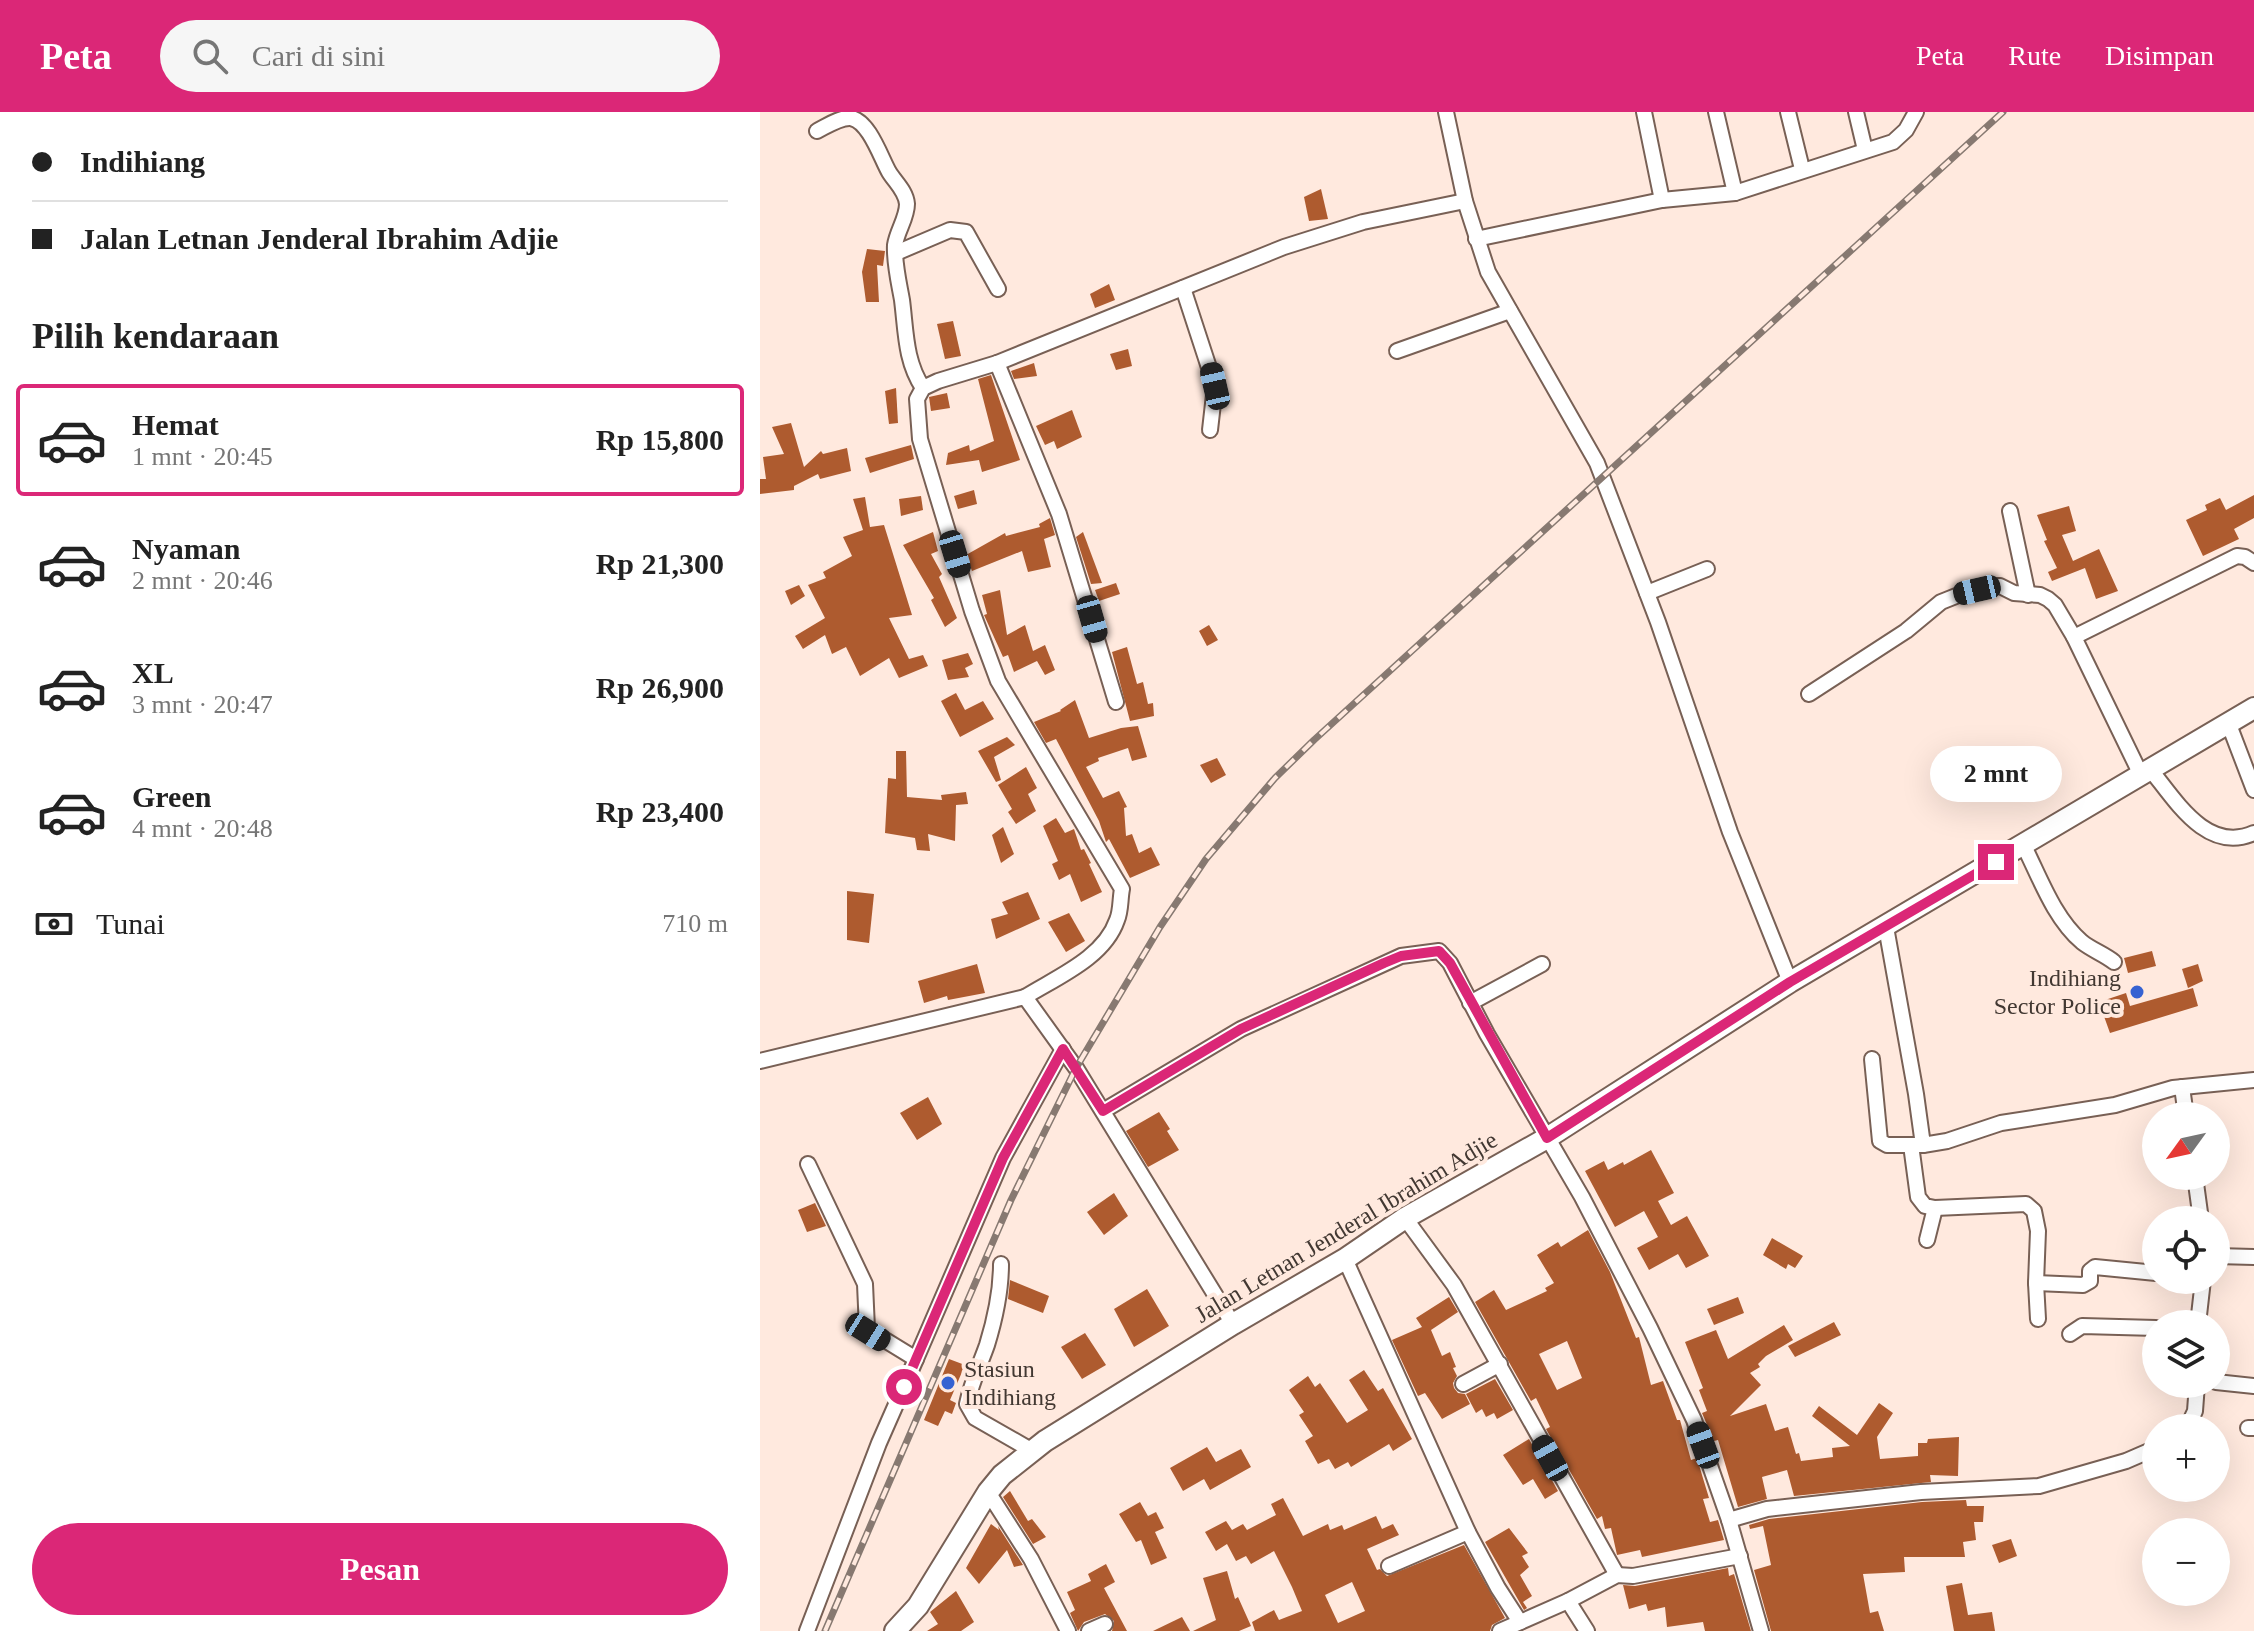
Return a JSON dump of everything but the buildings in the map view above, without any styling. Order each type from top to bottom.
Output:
[{"type":"highway","name":"Jalan Letnan Jenderal Ibrahim Adjie","points":[[895,1631],[918,1606],[988,1492],[1031,1450],[1233,1324],[1345,1259],[1405,1218],[1547,1138],[1790,982],[2254,708]]},
{"type":"street","points":[[1446,112],[1465,201],[1488,272],[1597,463],[1647,593],[1730,832],[1790,982]]},
{"type":"street","points":[[1644,112],[1662,200]]},
{"type":"street","points":[[1716,112],[1735,193]]},
{"type":"street","points":[[1788,112],[1802,169]]},
{"type":"street","points":[[1856,112],[1865,150]]},
{"type":"street","points":[[1476,239],[1662,200],[1735,193],[1893,142],[1900,137],[1916,112]]},
{"type":"street","points":[[817,131],[850,118],[859,121],[871,135],[906,200],[907,208],[895,245],[904,335],[914,374],[923,388]]},
{"type":"street","points":[[760,1061],[1025,997],[1091,956],[1117,920],[1122,889],[998,681],[972,611],[920,439],[917,399],[923,388],[997,363],[1284,247],[1363,222],[1465,201]]},
{"type":"street","points":[[896,253],[950,230],[966,232],[998,289]]},
{"type":"street","points":[[1183,288],[1215,386],[1210,430]]},
{"type":"street","points":[[1397,351],[1510,311]]},
{"type":"street","points":[[997,363],[1059,514],[1116,702]]},
{"type":"street","points":[[2010,511],[2028,595]]},
{"type":"street","points":[[2074,637],[2237,556],[2254,563]]},
{"type":"street","points":[[1647,593],[1707,569]]},
{"type":"street","points":[[1809,694],[1906,631],[1941,602],[1993,586],[2014,593],[2040,595],[2055,605],[2146,772],[2190,818],[2213,835],[2234,840],[2253,837]]},
{"type":"street","points":[[2228,722],[2254,790]]},
{"type":"street","points":[[2024,846],[2058,913],[2071,931],[2084,944],[2114,962]]},
{"type":"street","points":[[1886,927],[1917,1145],[1918,1197],[1925,1206],[1935,1208],[2026,1204],[2031,1207],[2037,1217],[2038,1231],[2038,1319]]},
{"type":"street","points":[[1103,1111],[1241,1029],[1401,956],[1439,951],[1450,963],[1601,1232],[1694,1420],[1729,1520],[1761,1631]]},
{"type":"street","points":[[1470,1003],[1542,964]]},
{"type":"street","points":[[1025,997],[1103,1111],[1233,1324]]},
{"type":"street","points":[[807,1631],[879,1443],[1003,1158],[1063,1049]]},
{"type":"street","points":[[1872,1059],[1880,1141],[1887,1145],[1947,1141],[2001,1123],[2115,1105],[2182,1087],[2254,1080]]},
{"type":"street","points":[[2182,1087],[2184,1102]]},
{"type":"street","points":[[808,1164],[865,1284],[867,1329],[916,1359]]},
{"type":"street","points":[[1927,1240],[1935,1208]]},
{"type":"street","points":[[1405,1218],[1454,1285],[1617,1575]]},
{"type":"street","points":[[2230,1256],[2254,1257]]},
{"type":"street","points":[[1345,1259],[1468,1532],[1520,1622]]},
{"type":"street","points":[[1001,1264],[1001,1283],[987,1344],[967,1404],[975,1418],[1031,1450]]},
{"type":"street","points":[[2036,1283],[2083,1285],[2090,1281],[2090,1271],[2095,1267],[2142,1272]]},
{"type":"street","points":[[2070,1334],[2082,1326],[2142,1328]]},
{"type":"street","points":[[1463,1384],[1500,1364]]},
{"type":"street","points":[[2230,1383],[2254,1386]]},
{"type":"street","points":[[1729,1520],[1767,1509],[1921,1492],[2039,1486],[2142,1454]]},
{"type":"street","points":[[988,1492],[1033,1561],[1068,1631]]},
{"type":"street","points":[[1389,1566],[1468,1532]]},
{"type":"street","points":[[1500,1631],[1617,1575],[1633,1576],[1740,1556]]},
{"type":"street","points":[[1568,1601],[1587,1631]]},
{"type":"street","points":[[1089,1631],[1105,1624]]},
{"type":"railway","points":[[825,1631],[1011,1200],[1076,1068],[1160,927],[1206,859],[1275,778],[1314,740],[2003,112]]},
{"type":"place","name":"Indihiang Sector Police","points":[[2137,992]]},
{"type":"place","name":"Stasiun Indihiang","points":[[948,1383]]},
{"type":"route","points":[[904,1387],[1003,1158],[1031,1102],[1063,1049],[1103,1111],[1241,1029],[1401,956],[1439,951],[1450,963],[1547,1138],[1790,982],[1996,862]]}]
